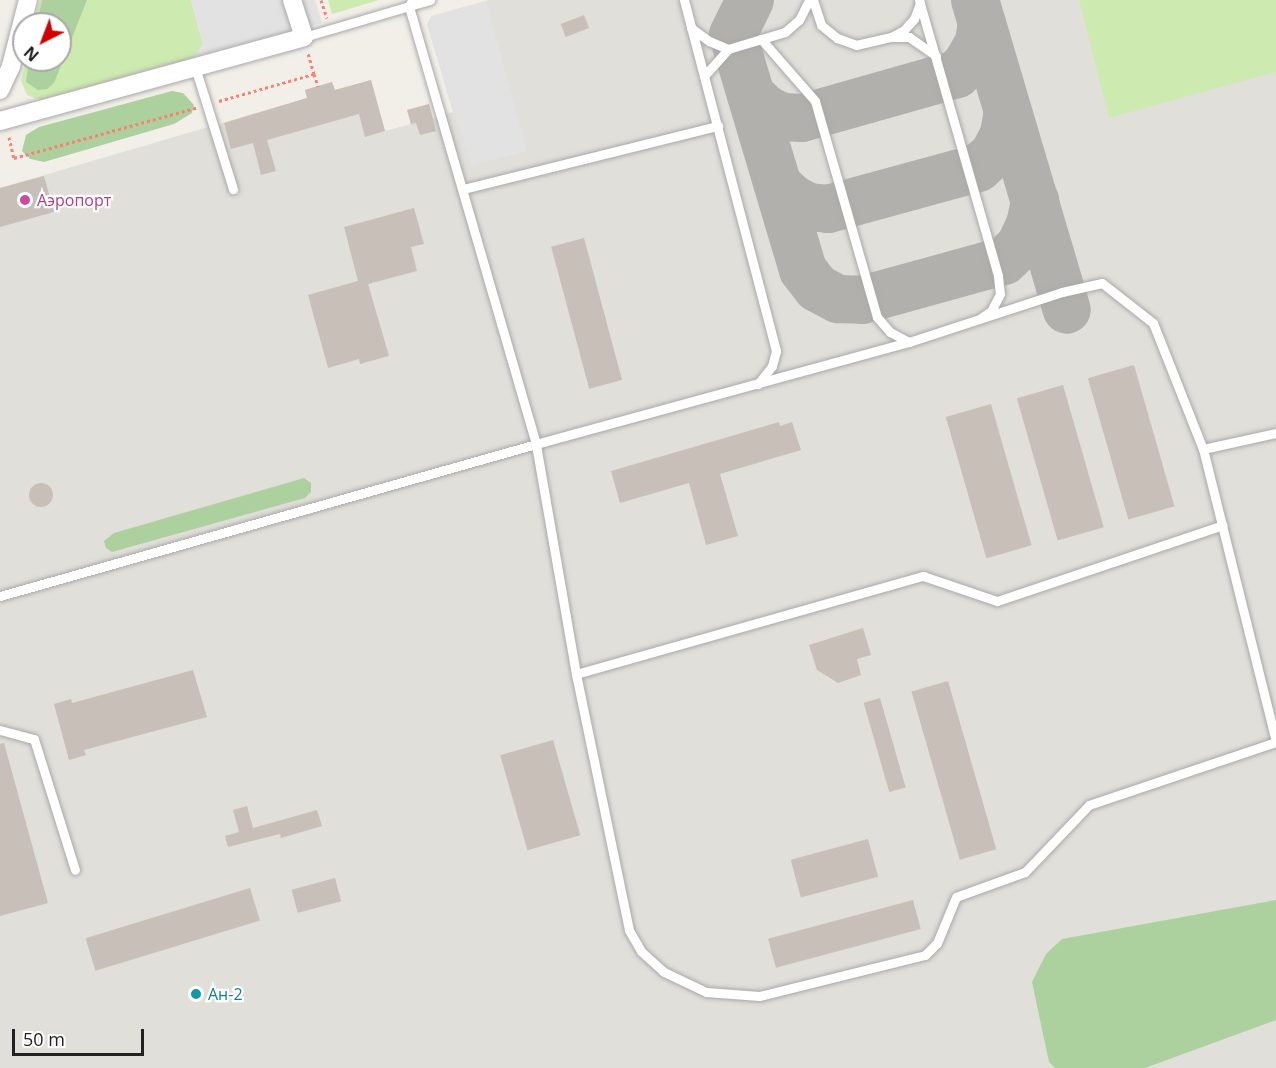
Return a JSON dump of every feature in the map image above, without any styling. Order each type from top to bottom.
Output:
[{"type":"street","points":[[0,90],[11,66],[28,0]]},
{"type":"street","points":[[2,120],[304,37],[292,0]]},
{"type":"lane","points":[[304,37],[410,3],[430,0]]},
{"type":"lane","points":[[684,0],[776,351],[772,366],[758,384]]},
{"type":"lane","points":[[774,53],[776,42],[799,20],[811,0]]},
{"type":"lane","points":[[811,0],[821,25],[837,38],[856,45],[891,37],[909,37],[936,56]]},
{"type":"lane","points":[[891,37],[904,30],[914,19],[920,1]]},
{"type":"lane","points":[[920,1],[998,276],[1000,294],[990,311],[975,322]]},
{"type":"lane","points":[[0,596],[536,444],[909,342],[1062,292],[1102,283],[1153,323],[1203,449],[1276,742],[1089,806],[1026,872],[956,897],[938,943],[925,955],[759,996],[706,992],[664,972],[641,951],[629,930],[576,674],[536,444],[410,3]]},
{"type":"lane","points":[[691,28],[709,41],[728,49]]},
{"type":"lane","points":[[704,76],[728,49],[785,32]]},
{"type":"lane","points":[[761,39],[815,101],[877,316],[890,332],[909,342]]},
{"type":"lane","points":[[195,67],[233,189]]},
{"type":"lane","points":[[463,189],[718,126]]},
{"type":"lane","points":[[1203,449],[1276,433]]},
{"type":"lane","points":[[576,674],[923,576],[997,601],[1223,525]]},
{"type":"lane","points":[[0,730],[33,739],[75,870]]},
{"type":"path","points":[[304,37],[318,86]]},
{"type":"path","points":[[2,120],[14,158],[314,74]]},
{"type":"shaded area","points":[[191,0],[315,0],[322,23],[195,57],[203,44]]},
{"type":"shaded area","points":[[489,0],[1276,0],[1276,1068],[0,1068],[0,188],[307,98],[305,90],[332,82],[335,90],[371,80],[385,131],[411,124],[407,110],[429,104],[433,118],[453,112],[427,24],[432,16]]},
{"type":"shaded area","points":[[486,1],[527,151],[471,166],[427,24],[432,16]]},
{"type":"green space","points":[[40,0],[191,0],[203,44],[195,57],[41,100],[27,95],[21,81],[23,72],[72,72],[72,12],[37,12]]},
{"type":"green space","points":[[42,0],[87,0],[72,38],[72,12],[40,12]]},
{"type":"green space","points":[[328,0],[379,0],[332,14]]},
{"type":"green space","points":[[1079,0],[1276,0],[1276,72],[1109,118]]},
{"type":"green space","points":[[27,72],[58,72],[54,83],[47,89],[38,90],[26,82]]},
{"type":"green space","points":[[172,91],[183,93],[194,105],[192,113],[174,124],[44,162],[30,159],[22,151],[26,135],[39,127]]},
{"type":"green space","points":[[304,478],[311,483],[311,492],[305,498],[112,552],[106,548],[104,541],[114,533]]},
{"type":"green space","points":[[1276,900],[1276,1020],[1145,1068],[1055,1068],[1049,1062],[1032,982],[1046,954],[1062,939]]},
{"type":"building","points":[[584,15],[589,28],[566,37],[561,24]]},
{"type":"building","points":[[371,80],[385,131],[365,137],[359,114],[267,140],[276,171],[261,175],[253,143],[231,149],[224,123],[307,98],[305,90],[318,86],[332,82],[335,90]]},
{"type":"building","points":[[429,104],[436,131],[420,135],[416,123],[411,124],[407,110]]},
{"type":"building","name":"Аэропорт","points":[[44,176],[54,212],[0,227],[0,188]]},
{"type":"building","points":[[414,208],[424,244],[411,247],[417,271],[368,284],[389,356],[360,364],[359,359],[328,368],[308,295],[358,281],[344,227]]},
{"type":"building","points":[[584,238],[622,380],[589,389],[551,247]]},
{"type":"building","points":[[1134,365],[1175,506],[1128,520],[1088,378]]},
{"type":"building","points":[[1063,385],[1104,527],[1058,540],[1017,398]]},
{"type":"building","points":[[991,404],[1032,545],[986,558],[946,417]]},
{"type":"building","points":[[779,422],[780,426],[792,422],[801,450],[720,474],[738,536],[706,545],[689,483],[620,503],[611,471]]},
{"type":"building","points":[[41,483],[49,487],[53,495],[49,503],[41,507],[33,503],[29,495],[33,487]]},
{"type":"building","points":[[863,628],[871,655],[857,659],[861,675],[838,683],[817,670],[809,645]]},
{"type":"building","points":[[193,670],[207,717],[84,750],[86,755],[69,760],[54,704],[71,699],[72,703]]},
{"type":"building","points":[[948,681],[996,849],[960,860],[911,691]]},
{"type":"building","points":[[880,698],[906,787],[889,792],[864,703]]},
{"type":"building","points":[[553,740],[580,835],[527,850],[500,755]]},
{"type":"building","points":[[4,743],[48,903],[0,916],[0,744]]},
{"type":"building","points":[[247,806],[253,828],[317,810],[322,826],[281,838],[280,834],[228,847],[225,836],[239,832],[233,810]]},
{"type":"building","points":[[868,839],[878,877],[801,897],[791,860]]},
{"type":"building","points":[[335,878],[341,901],[298,913],[292,890]]},
{"type":"building","points":[[250,888],[260,921],[95,971],[86,938]]},
{"type":"building","points":[[913,900],[921,929],[776,968],[768,939]]},
{"type":"taxiway","points":[[750,0],[733,35],[803,270],[817,288],[838,299],[862,300],[1004,261],[1020,246],[1030,225],[1035,201]]},
{"type":"taxiway","points":[[975,0],[1067,310]]},
{"type":"taxiway","points":[[751,95],[767,110],[783,117],[802,118],[957,74],[968,62],[979,42],[982,23]]},
{"type":"taxiway","points":[[778,185],[793,199],[809,207],[828,209],[978,168],[994,154],[1004,134],[1008,112]]},
{"type":"place","name":"Аэропорт","points":[[25,200]]},
{"type":"place","name":"Ан-2","points":[[196,994]]}]
